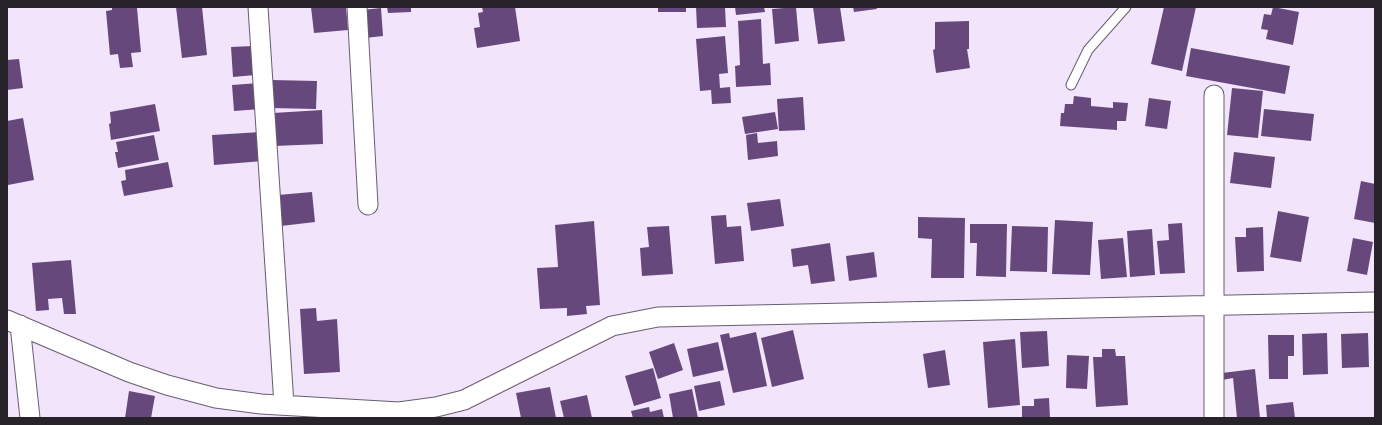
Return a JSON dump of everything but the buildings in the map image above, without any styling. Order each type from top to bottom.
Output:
[{"type":"street","points":[[258,7],[284,405]]},
{"type":"street","points":[[357,7],[368,205]]},
{"type":"street","points":[[1214,95],[1214,418]]},
{"type":"street","points":[[14,322],[129,372],[167,385],[216,398],[243,402],[399,412],[436,407],[464,400],[612,326],[658,317],[1375,302]]},
{"type":"street","points":[[14,322],[30,418]]},
{"type":"lane","points":[[1072,85],[1088,50],[1126,7]]}]
